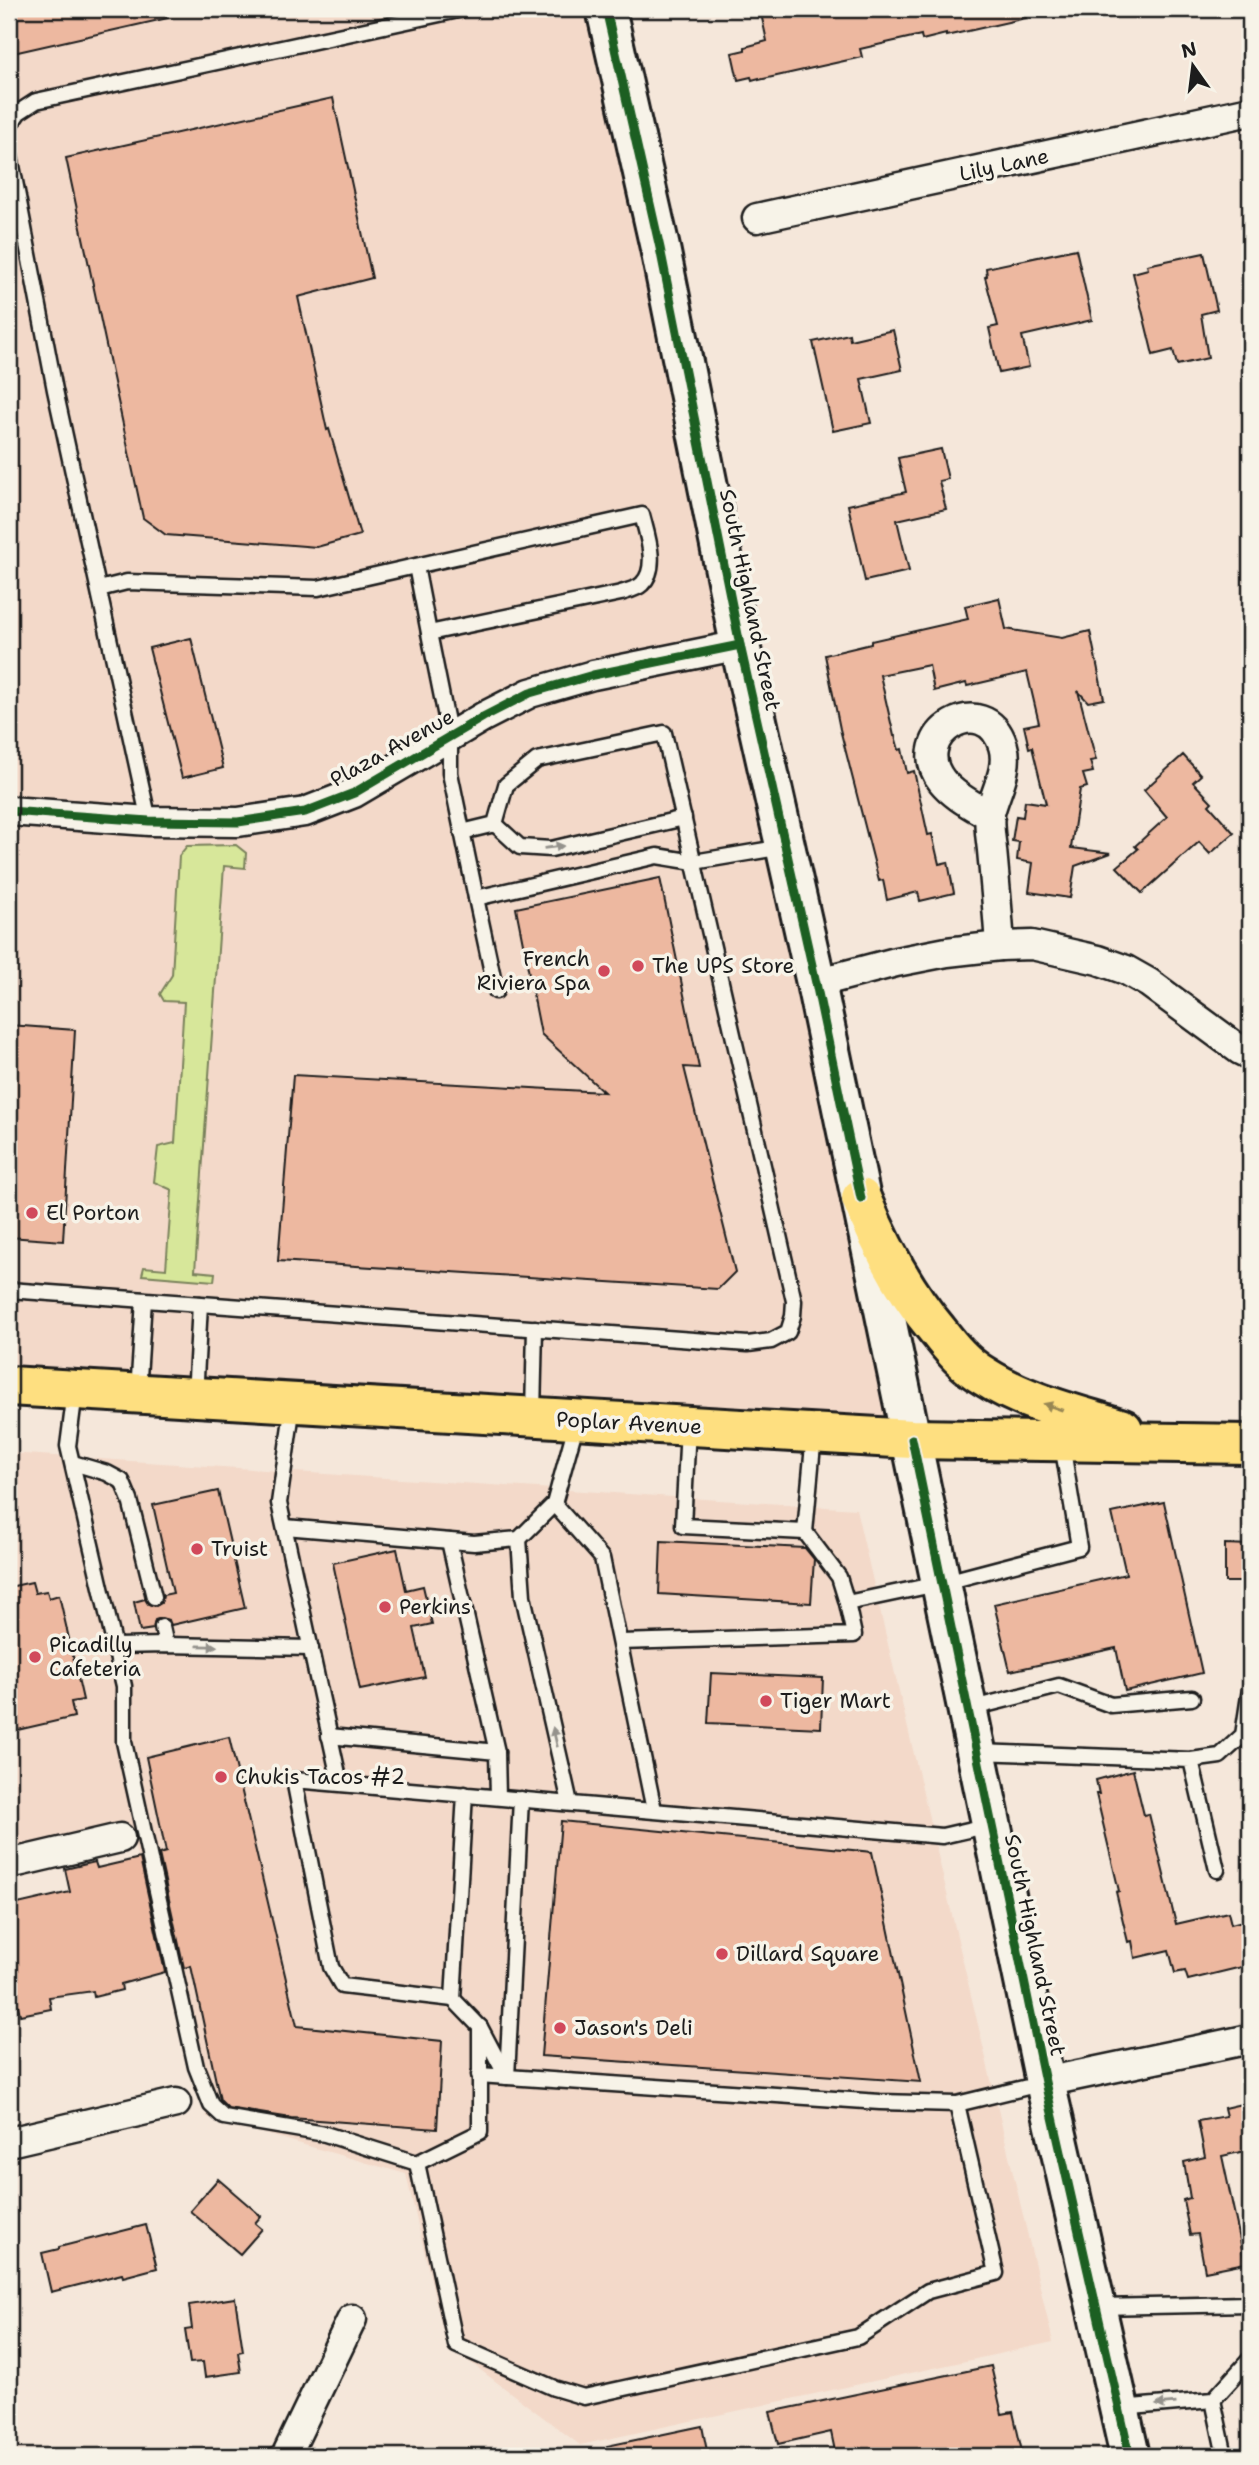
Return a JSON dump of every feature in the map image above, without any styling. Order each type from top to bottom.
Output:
[{"type":"main road","name":"South Highland Street","points":[[606,9],[660,248],[740,645],[816,983],[1045,2082],[1130,2456]]},
{"type":"main road","points":[[861,1198],[889,1260],[916,1306],[953,1350],[970,1365],[1002,1386],[1051,1407],[1165,1443]]},
{"type":"main road","name":"Poplar Avenue","points":[[9,1385],[912,1439],[1250,1444]]},
{"type":"street","name":"Lily Lane","points":[[757,218],[1250,111]]},
{"type":"street","name":"Plaza Avenue","points":[[9,811],[149,821],[237,822],[305,812],[354,793],[530,693],[593,675],[740,645]]},
{"type":"street","points":[[989,816],[1000,946]]},
{"type":"street","points":[[816,983],[947,952],[1032,945],[1098,960],[1126,970],[1149,983],[1250,1055]]},
{"type":"street","points":[[9,1864],[120,1838]]},
{"type":"street","points":[[1045,2082],[1250,2039]]},
{"type":"street","points":[[9,2142],[176,2103]]},
{"type":"street","points":[[286,2456],[352,2319]]},
{"type":"lane","points":[[9,126],[19,112],[36,101],[463,9]]},
{"type":"lane","points":[[9,150],[55,390],[149,821]]},
{"type":"lane","points":[[99,589],[127,582],[318,588],[642,514],[650,550],[650,572],[641,586],[621,593],[429,634]]},
{"type":"lane","points":[[416,566],[450,737],[450,773],[496,991]]},
{"type":"lane","points":[[9,1290],[748,1344],[771,1340],[788,1332],[794,1301],[664,733],[537,760],[506,785],[495,824]]},
{"type":"lane","points":[[495,824],[520,847],[551,849],[684,818]]},
{"type":"lane","points":[[462,832],[495,824]]},
{"type":"lane","points":[[476,898],[657,856],[694,862],[785,846]]},
{"type":"lane","points":[[138,1393],[144,1300]]},
{"type":"lane","points":[[195,1397],[200,1304]]},
{"type":"lane","points":[[533,1417],[536,1328]]},
{"type":"lane","points":[[75,1390],[68,1446],[124,1686],[124,1742],[196,2067],[211,2105],[224,2117],[325,2133],[417,2163],[480,2132],[480,2027]]},
{"type":"lane","points":[[293,1403],[279,1503],[340,1783]]},
{"type":"lane","points":[[285,1527],[474,1543],[519,1539],[554,1504],[577,1419]]},
{"type":"lane","points":[[688,1426],[683,1525],[805,1532]]},
{"type":"lane","points":[[620,1642],[853,1635],[839,1577],[805,1532],[814,1434]]},
{"type":"lane","points":[[846,1603],[942,1583],[1079,1547],[1061,1441]]},
{"type":"lane","points":[[73,1462],[122,1481],[130,1500],[155,1597]]},
{"type":"lane","points":[[554,1504],[602,1558],[654,1811]]},
{"type":"lane","points":[[519,1539],[523,1596],[570,1803]]},
{"type":"lane","points":[[449,1541],[497,1752],[498,1797]]},
{"type":"lane","points":[[162,1627],[166,1645]]},
{"type":"lane","points":[[115,1646],[311,1648]]},
{"type":"lane","points":[[968,1709],[1059,1686],[1111,1705],[1192,1698]]},
{"type":"lane","points":[[977,1752],[1191,1760],[1220,1756],[1243,1735],[1250,1689]]},
{"type":"lane","points":[[329,1736],[497,1752]]},
{"type":"lane","points":[[1191,1760],[1217,1870]]},
{"type":"lane","points":[[507,2077],[480,2027],[453,1999],[342,1986],[331,1967],[294,1780],[942,1836],[992,1825]]},
{"type":"lane","points":[[453,1999],[465,1794]]},
{"type":"lane","points":[[507,2077],[521,1799]]},
{"type":"lane","points":[[480,2076],[880,2102],[957,2104],[1045,2082]]},
{"type":"lane","points":[[417,2163],[456,2345],[554,2388],[584,2397],[858,2337],[928,2291],[996,2273],[957,2104]]},
{"type":"lane","points":[[1096,2307],[1250,2304]]},
{"type":"lane","points":[[1119,2408],[1213,2400],[1250,2359]]},
{"type":"lane","points":[[1213,2400],[1225,2456]]},
{"type":"shaded area","points":[[9,9],[606,9],[912,1439],[9,1386]]},
{"type":"shaded area","points":[[9,1453],[856,1509],[1053,2342],[580,2445],[446,2344],[406,2174],[207,2117],[130,1830],[9,1852]]},
{"type":"green space","points":[[236,845],[246,853],[245,868],[224,866],[195,1271],[215,1273],[214,1281],[142,1275],[144,1267],[166,1269],[172,1190],[154,1182],[158,1147],[175,1143],[184,1002],[164,1001],[160,994],[172,975],[179,856],[187,846]]},
{"type":"building","points":[[9,9],[167,9],[168,18],[9,54]]},
{"type":"building","points":[[760,9],[1025,9],[1026,18],[922,40],[921,35],[860,49],[862,57],[759,80],[752,80],[751,77],[738,80],[732,53],[767,41]]},
{"type":"building","points":[[333,98],[372,278],[298,297],[327,430],[329,429],[360,535],[317,547],[166,535],[143,518],[66,158]]},
{"type":"building","points":[[1076,249],[1092,320],[1022,336],[1029,367],[999,373],[989,328],[998,326],[985,277],[986,268]]},
{"type":"building","points":[[1204,253],[1217,310],[1201,314],[1208,358],[1177,365],[1173,350],[1153,355],[1133,273],[1148,269],[1147,265]]},
{"type":"building","points":[[893,330],[902,370],[861,379],[871,423],[833,431],[813,342],[849,334],[850,340]]},
{"type":"building","points":[[941,449],[948,479],[939,481],[946,509],[897,520],[909,571],[865,581],[848,505],[906,492],[898,458]]},
{"type":"building","points":[[999,598],[1006,629],[1062,638],[1090,631],[1104,699],[1088,702],[1078,691],[1096,760],[1090,761],[1093,772],[1083,774],[1087,787],[1080,789],[1071,848],[1111,853],[1075,866],[1070,898],[1029,892],[1033,863],[1017,860],[1019,842],[1012,841],[1016,816],[1023,817],[1025,801],[1046,804],[1024,726],[1039,723],[1027,672],[934,691],[929,665],[880,675],[894,736],[899,750],[902,749],[907,773],[914,771],[928,835],[932,834],[939,864],[948,862],[954,893],[920,901],[918,892],[887,900],[883,880],[879,881],[840,729],[825,655],[871,644],[871,641],[968,619],[965,606]]},
{"type":"building","points":[[191,638],[223,768],[182,778],[149,648]]},
{"type":"building","points":[[1183,755],[1201,775],[1193,782],[1212,802],[1209,805],[1234,833],[1210,854],[1199,842],[1142,893],[1117,867],[1138,849],[1135,846],[1167,817],[1144,790]]},
{"type":"building","points":[[660,878],[699,1068],[684,1067],[735,1272],[718,1289],[278,1261],[293,1075],[604,1092],[541,1034],[516,908]]},
{"type":"building","points":[[9,1025],[75,1030],[63,1241],[9,1237]]},
{"type":"building","name":"Truist","points":[[218,1491],[245,1608],[171,1625],[169,1620],[161,1618],[155,1620],[153,1629],[140,1631],[134,1602],[145,1599],[148,1604],[156,1606],[161,1603],[163,1595],[173,1593],[153,1505]]},
{"type":"building","points":[[1164,1502],[1202,1673],[1125,1691],[1116,1648],[1010,1671],[994,1604],[1126,1574],[1112,1513]]},
{"type":"building","points":[[661,1541],[805,1548],[814,1559],[811,1603],[659,1594]]},
{"type":"building","points":[[1225,1544],[1250,1545],[1250,1582],[1225,1582]]},
{"type":"building","name":"Perkins","points":[[397,1549],[406,1590],[423,1586],[432,1624],[414,1628],[425,1677],[360,1690],[333,1563]]},
{"type":"building","name":"Picadilly Cafeteria","points":[[32,1582],[35,1593],[47,1591],[49,1598],[59,1595],[83,1700],[71,1702],[74,1717],[9,1732],[9,1587]]},
{"type":"building","name":"Tiger Mart","points":[[711,1673],[823,1678],[821,1728],[708,1723]]},
{"type":"building","points":[[229,1737],[297,2026],[442,2041],[437,2129],[291,2118],[228,2108],[220,2100],[191,1966],[184,1968],[159,1854],[166,1852],[146,1757]]},
{"type":"building","points":[[1133,1770],[1144,1815],[1149,1814],[1176,1924],[1228,1912],[1231,1924],[1250,1919],[1250,1965],[1188,1980],[1185,1971],[1175,1973],[1169,1950],[1135,1958],[1132,1941],[1128,1942],[1116,1892],[1119,1891],[1096,1794],[1099,1794],[1096,1780]]},
{"type":"building","name":"Dillard Square","points":[[561,1821],[872,1852],[921,2082],[541,2056]]},
{"type":"building","points":[[140,1858],[165,1972],[121,1984],[122,1990],[94,1997],[93,1991],[49,1997],[51,2009],[20,2015],[18,2005],[9,2007],[9,1906],[70,1892],[65,1869],[95,1862],[97,1868]]},
{"type":"building","points":[[1250,2102],[1250,2150],[1222,2156],[1245,2263],[1205,2271],[1198,2234],[1190,2235],[1183,2200],[1190,2198],[1184,2162],[1205,2157],[1198,2121],[1226,2116],[1224,2108]]},
{"type":"building","points":[[218,2179],[261,2216],[255,2223],[262,2229],[240,2254],[190,2211]]},
{"type":"building","points":[[146,2225],[157,2268],[51,2292],[42,2253]]},
{"type":"building","points":[[235,2298],[243,2351],[238,2352],[241,2372],[205,2377],[203,2362],[190,2363],[185,2330],[192,2329],[189,2305]]},
{"type":"building","points":[[991,2366],[1002,2414],[1013,2412],[1023,2456],[836,2456],[831,2432],[778,2444],[770,2412]]},
{"type":"building","points":[[702,2426],[708,2456],[608,2456],[607,2446]]},
{"type":"cycle path","points":[[606,9],[660,248],[740,645],[861,1198]]},
{"type":"cycle path","points":[[9,811],[149,821],[238,822],[305,812],[354,793],[483,717],[530,693],[593,675],[740,645]]},
{"type":"cycle path","points":[[912,1439],[1045,2082],[1130,2456]]},
{"type":"place","name":"The UPS Store","points":[[638,966]]},
{"type":"place","name":"French Riviera Spa","points":[[604,971]]},
{"type":"place","name":"El Porton","points":[[32,1213]]},
{"type":"place","name":"Truist","points":[[197,1549]]},
{"type":"place","name":"Perkins","points":[[385,1607]]},
{"type":"place","name":"Picadilly Cafeteria","points":[[35,1657]]},
{"type":"place","name":"Tiger Mart","points":[[766,1701]]},
{"type":"place","name":"Chukis Tacos #2","points":[[221,1777]]},
{"type":"place","name":"Dillard Square","points":[[722,1954]]},
{"type":"place","name":"Jason's Deli","points":[[560,2028]]}]
